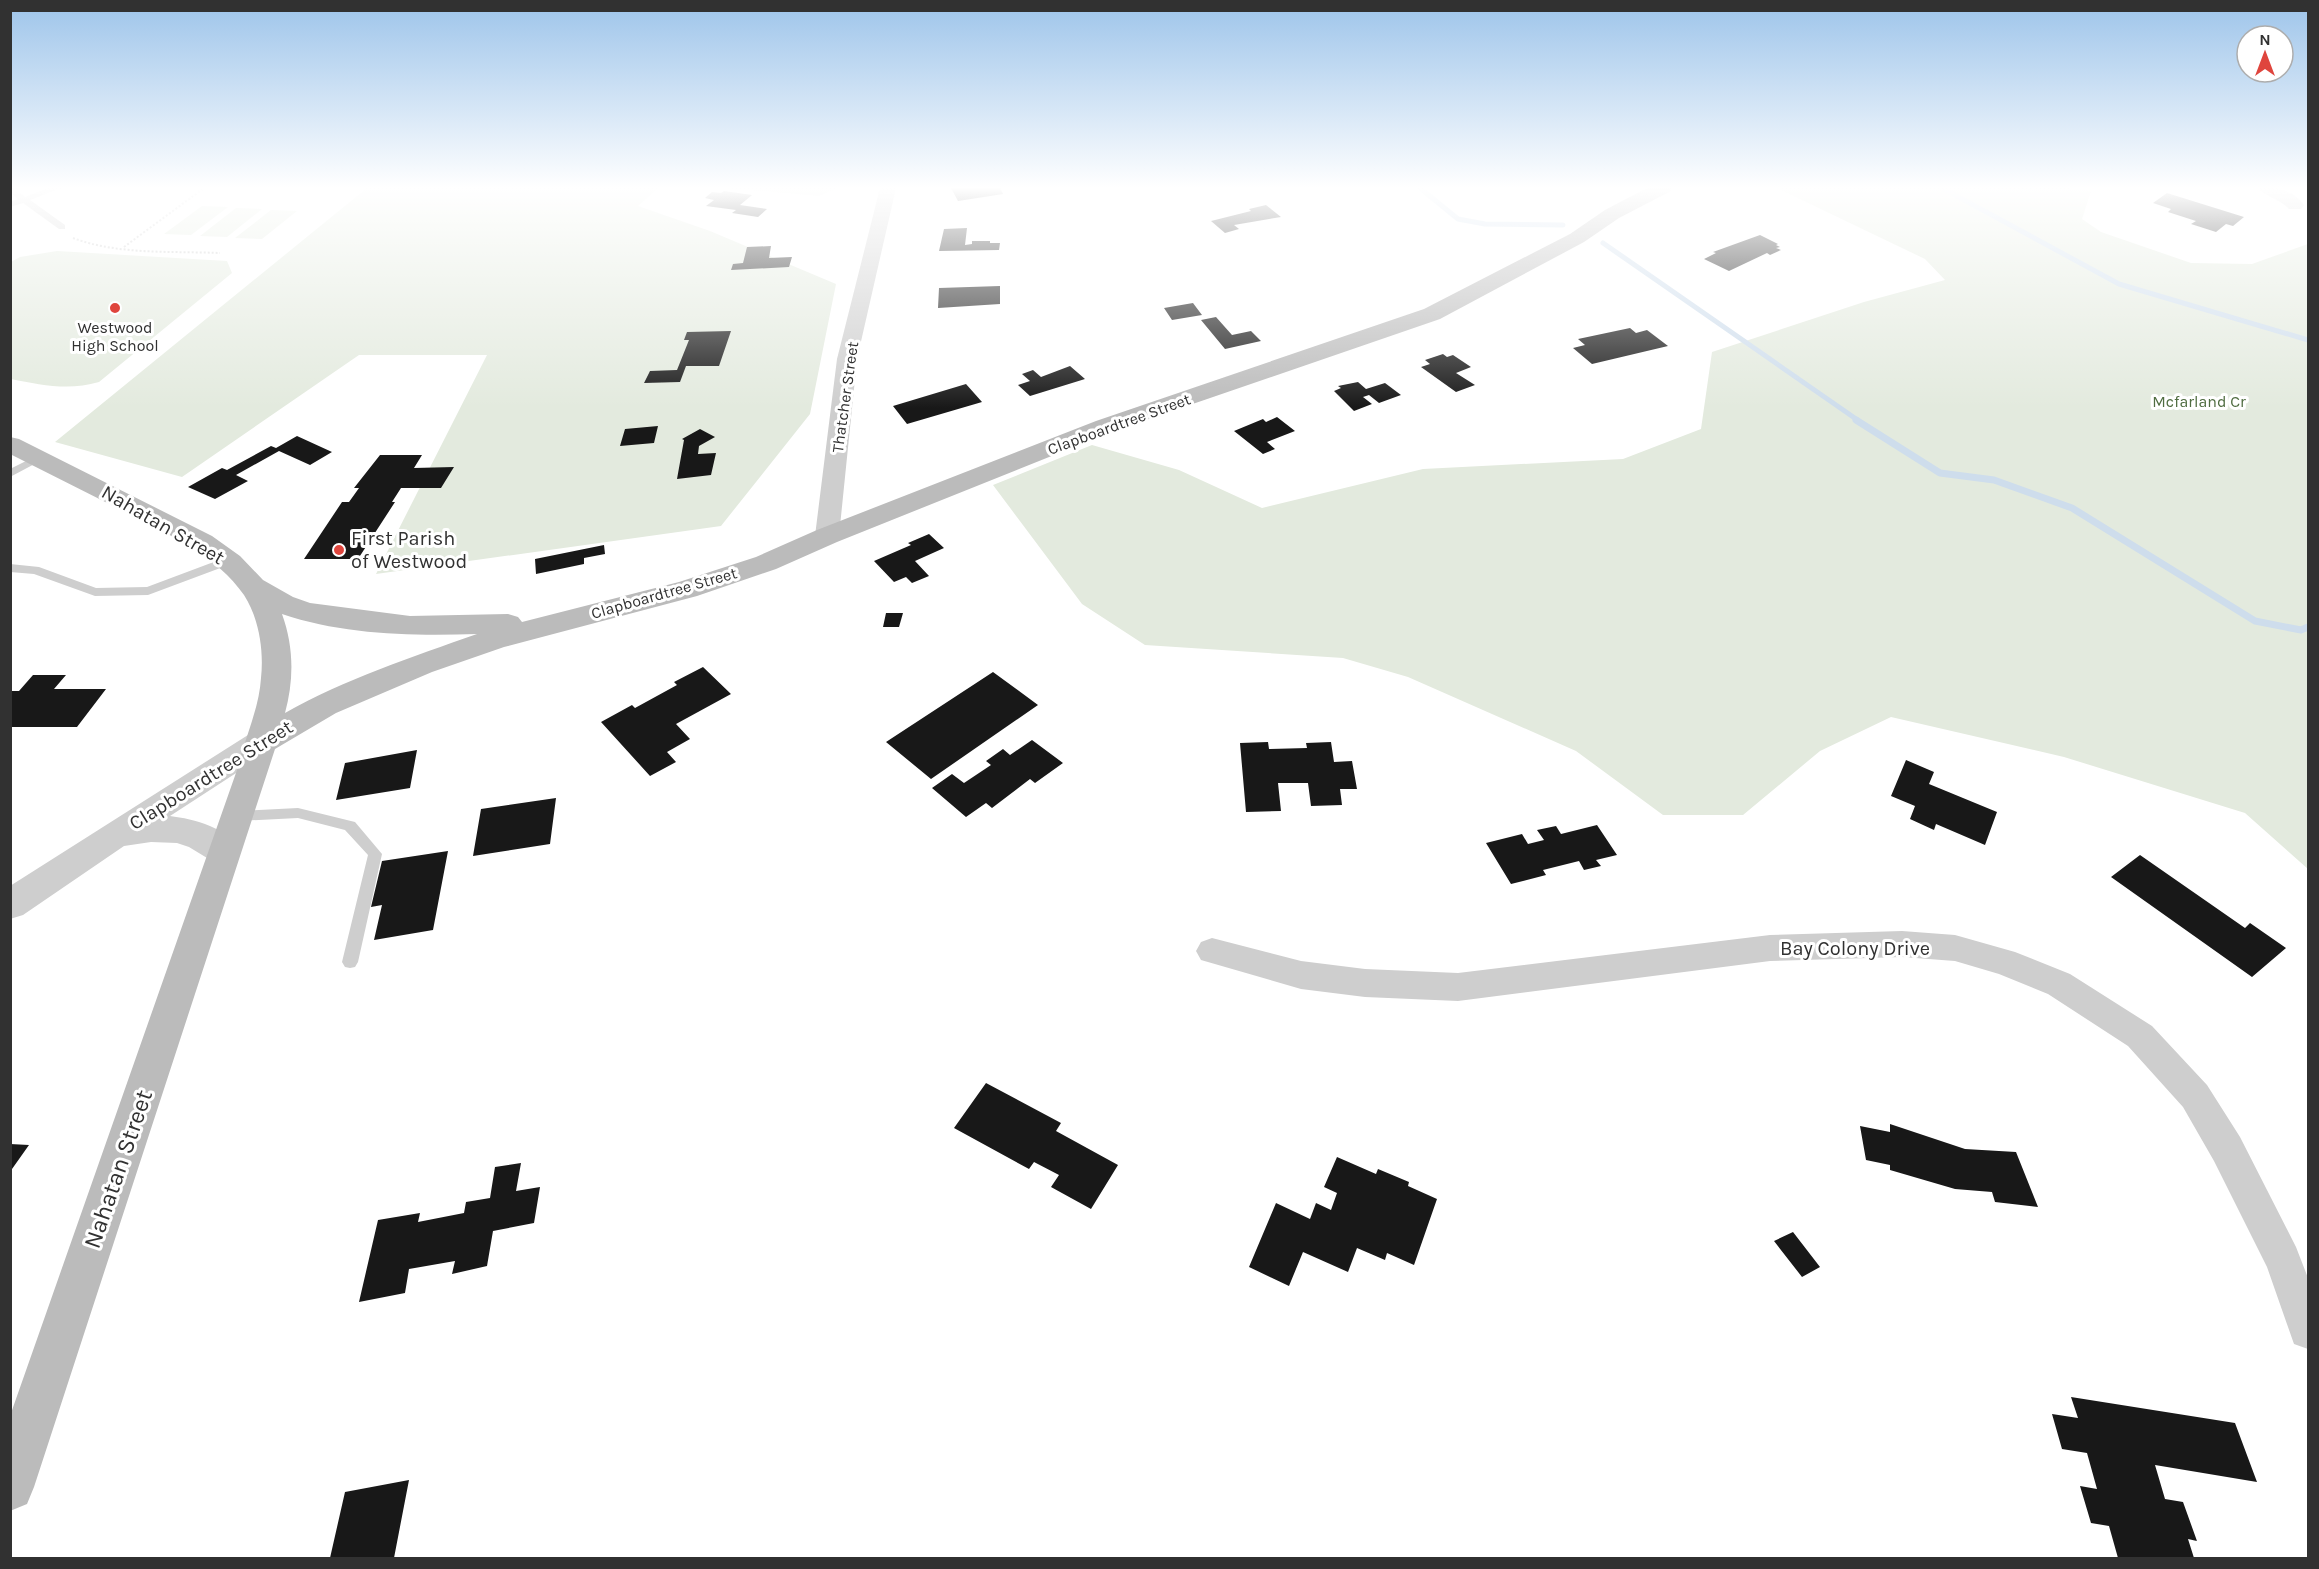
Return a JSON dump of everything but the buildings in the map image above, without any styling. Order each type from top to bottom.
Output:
[{"type":"main road","name":"Clapboardtree Street","points":[[259,743],[325,705],[374,684],[495,639],[687,589],[766,564],[827,536],[1105,426],[1432,314],[1533,261]]},
{"type":"main road","name":"Nahatan Street","points":[[10,444],[184,532],[227,561],[253,587],[267,610],[273,626],[278,666],[273,702],[259,743],[253,771],[10,1487]]},
{"type":"main road","name":"Clapboardtree Street","points":[[253,587],[284,604],[307,612],[410,626],[561,621]]},
{"type":"street","name":"Thatcher Street","points":[[827,536],[847,359],[872,261]]},
{"type":"street","name":"Clapboardtree Street","points":[[10,905],[114,835],[259,743]]},
{"type":"street","points":[[114,835],[145,828],[176,828],[212,841],[231,833]]},
{"type":"street","name":"Bay Colony Drive","points":[[1212,951],[1301,975],[1365,983],[1458,987],[1770,948],[1902,944],[1954,948],[2004,962],[2059,984],[2140,1036],[2195,1096],[2227,1149],[2283,1260],[2308,1330]]},
{"type":"lane","points":[[10,474],[38,458]]},
{"type":"lane","points":[[10,568],[35,570],[94,592],[148,591],[227,561]]},
{"type":"lane","points":[[231,833],[298,813],[350,826],[375,854],[350,962]]},
{"type":"green space","points":[[227,261],[232,273],[99,382],[66,387],[11,379],[11,262]]},
{"type":"green space","points":[[277,261],[782,261],[836,284],[810,414],[721,526],[376,574],[487,355],[359,355],[182,477],[55,442]]},
{"type":"green space","name":"Mcfarland Cr","points":[[1927,261],[2186,261],[2252,264],[2260,261],[2308,261],[2308,869],[2245,813],[2064,757],[1891,717],[1820,751],[1743,815],[1663,815],[1576,751],[1408,677],[1343,658],[1145,645],[1082,604],[993,485],[1092,445],[1179,470],[1262,508],[1423,469],[1623,459],[1701,429],[1712,352],[1864,302],[1945,280]]},
{"type":"waterway","points":[[1629,261],[1859,421]]},
{"type":"waterway","points":[[2077,261],[2119,284],[2308,340]]},
{"type":"waterway","points":[[1856,420],[1940,473],[1994,480],[2072,508],[2255,621],[2301,630],[2308,627]]},
{"type":"place","name":"Westwood High School","points":[[115,308]]},
{"type":"place","name":"First Parish of Westwood","points":[[339,550]]}]
